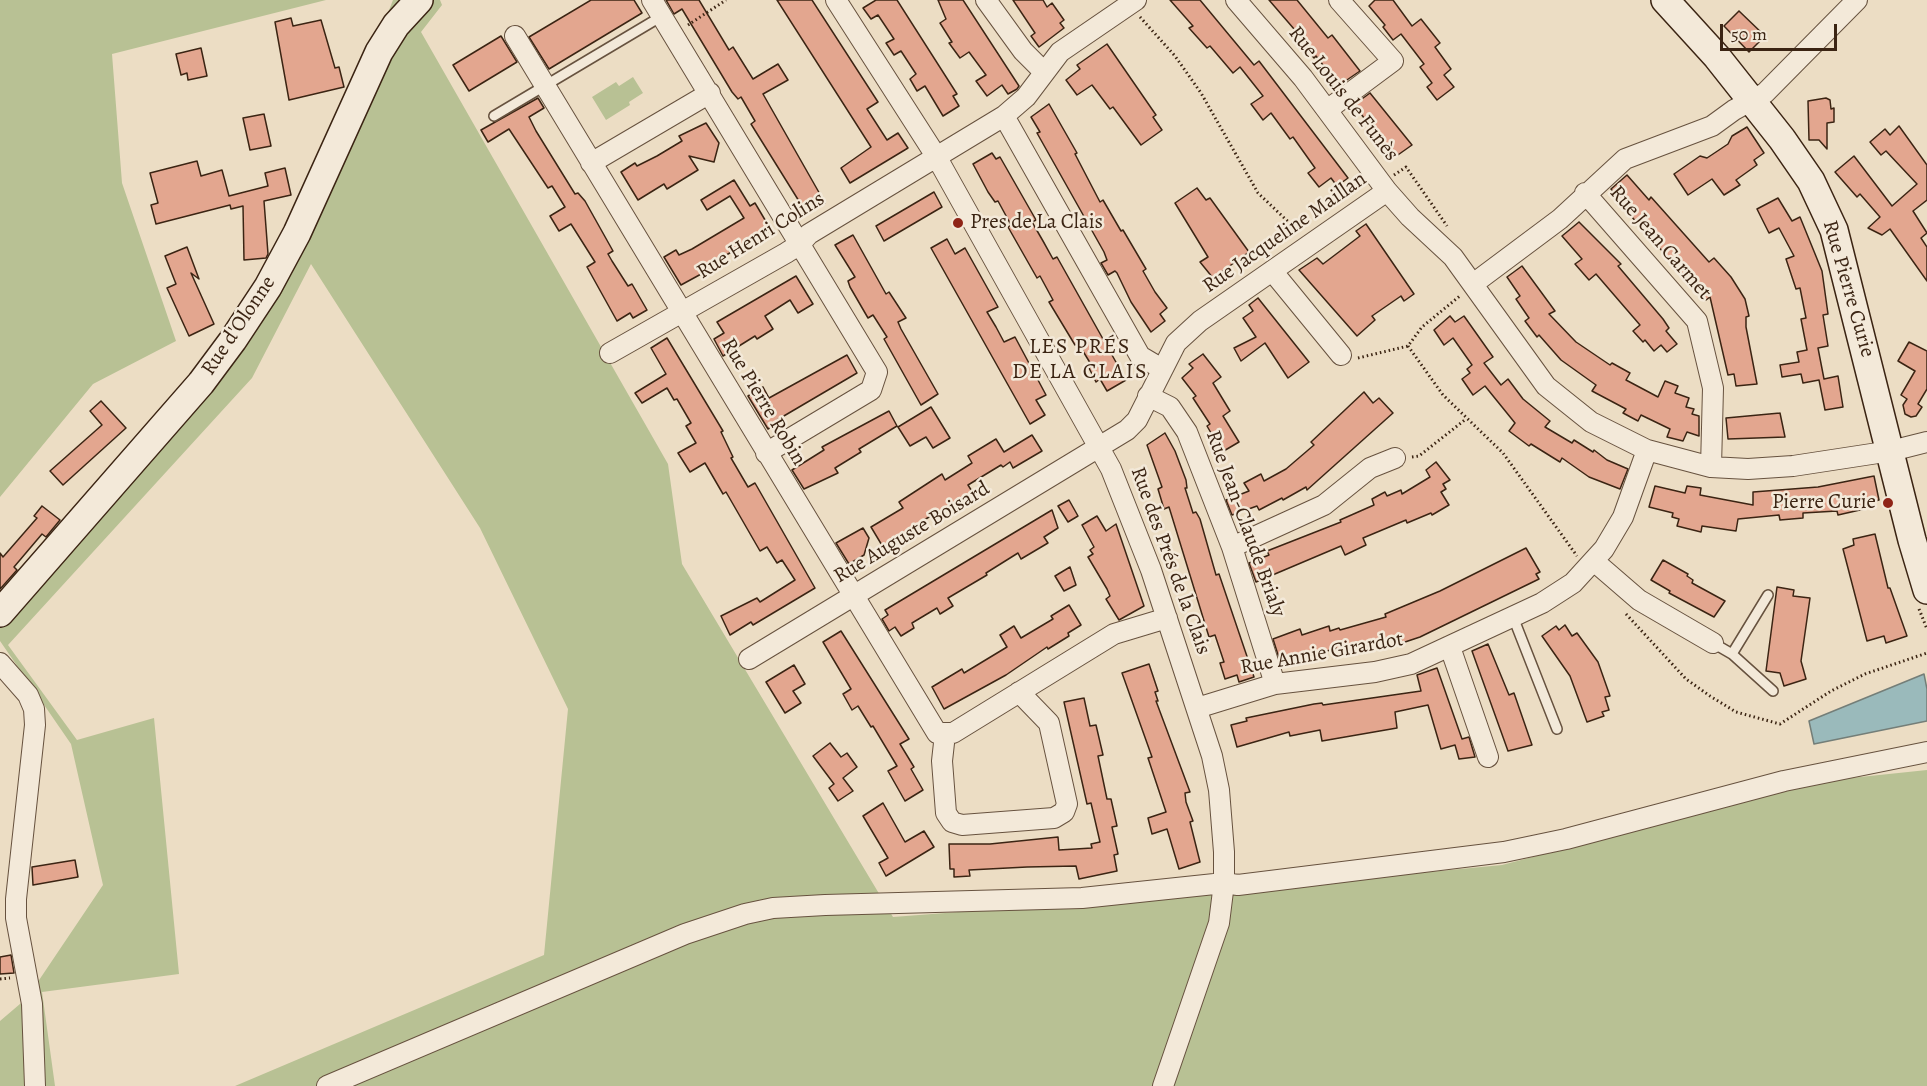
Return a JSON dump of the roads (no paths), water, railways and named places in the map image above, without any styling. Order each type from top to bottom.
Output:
[{"type":"street","name":"Rue d'Olonne","points":[[0,613],[186,400],[233,340],[268,287],[297,232],[379,51],[396,26],[419,0]]},
{"type":"street","name":"Rue des Prés de la Clais","points":[[836,0],[936,156],[1099,447],[1125,499],[1212,756],[1219,790],[1224,884],[1219,923],[1163,1086]]},
{"type":"street","points":[[986,0],[1023,51],[1044,72]]},
{"type":"street","name":"Rue Louis de Funès","points":[[1236,0],[1327,110],[1387,191]]},
{"type":"street","points":[[1327,110],[1393,62],[1339,0]]},
{"type":"street","name":"Rue Pierre Curie","points":[[1665,0],[1753,101],[1811,181],[1834,230],[1912,540],[1927,590]]},
{"type":"street","points":[[1473,284],[1545,231],[1625,159],[1712,126],[1734,110],[1765,93],[1857,0]]},
{"type":"street","name":"Rue Henri Colins","points":[[610,353],[682,314],[800,244],[809,234],[1004,116],[1026,98],[1060,52],[1132,2]]},
{"type":"street","points":[[657,8],[877,372],[871,390],[766,453]]},
{"type":"street","name":"Rue Pierre Robin","points":[[514,36],[929,724],[937,733],[945,734]]},
{"type":"street","points":[[591,163],[710,93]]},
{"type":"street","points":[[1004,116],[1140,357],[1162,369]]},
{"type":"street","name":"Rue Jacqueline Maillan","points":[[1099,447],[1127,430],[1137,420],[1176,343],[1200,321],[1387,191],[1410,217],[1453,256],[1546,386],[1591,422],[1647,450],[1711,467],[1748,469],[1793,466],[1891,451],[1927,442]]},
{"type":"street","name":"Rue Jean Carmet","points":[[1585,193],[1697,321],[1713,388],[1711,467]]},
{"type":"street","points":[[1273,272],[1341,355]]},
{"type":"street","name":"Rue Jean-Claude Brialy","points":[[1149,396],[1170,407],[1187,432],[1232,547],[1275,684]]},
{"type":"street","name":"Rue Auguste Boisard","points":[[749,659],[1099,447]]},
{"type":"street","name":"Rue Annie Girardot","points":[[1197,708],[1275,684],[1392,669],[1450,647],[1514,617],[1559,592],[1595,562],[1623,517],[1647,450]]},
{"type":"street","points":[[1232,547],[1324,505],[1370,468],[1395,458]]},
{"type":"street","points":[[1595,562],[1639,600],[1713,643]]},
{"type":"street","points":[[1019,692],[1048,723],[1067,804],[1064,812],[1054,818],[962,825],[952,822],[946,813],[942,761],[945,734],[953,733],[1019,692],[1114,634],[1167,618]]},
{"type":"street","points":[[1450,647],[1488,757]]},
{"type":"street","points":[[0,663],[27,694],[34,709],[35,725],[16,899],[16,918],[31,991],[35,1086]]},
{"type":"street","points":[[327,1086],[685,934],[746,914],[773,908],[825,904],[1041,901],[1224,884],[1238,885],[1504,852],[1566,839],[1784,781],[1927,752]]},
{"type":"lane","points":[[494,116],[545,86],[657,8]]},
{"type":"lane","points":[[1732,654],[1768,595]]},
{"type":"lane","points":[[1514,617],[1557,729]]},
{"type":"lane","points":[[1713,643],[1732,654],[1773,691]]},
{"type":"water","points":[[1924,674],[1927,689],[1927,721],[1814,744],[1809,721]]},
{"type":"place","name":"Pres de La Clais","points":[[958,223]]},
{"type":"place","name":"Pierre Curie","points":[[1888,503]]},
{"type":"district","name":"LES PRÉS DE LA CLAIS","points":[[1080,360]]}]
